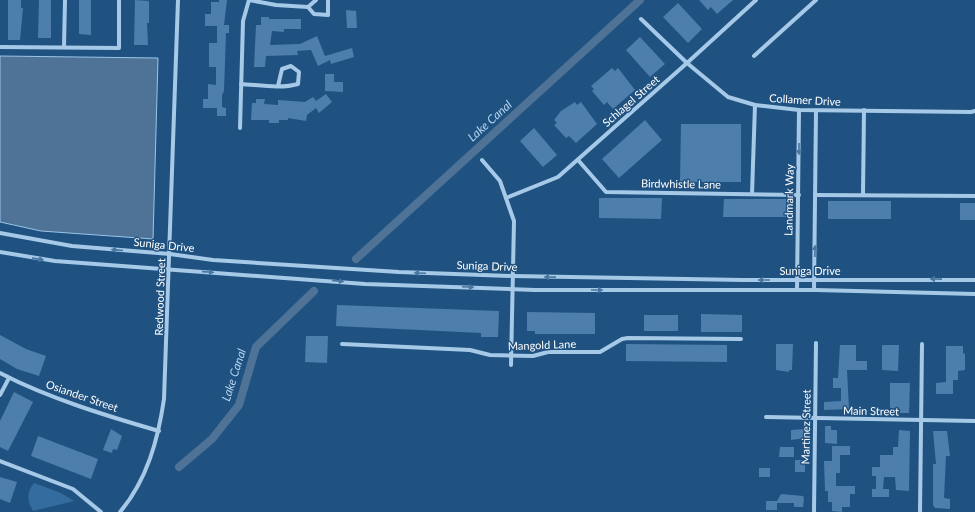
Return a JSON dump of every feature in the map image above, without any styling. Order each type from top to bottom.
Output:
[{"type":"street","points":[[64,0],[64,47]]},
{"type":"street","points":[[0,47],[119,48],[119,0]]},
{"type":"street","name":"Redwood Street","points":[[120,512],[143,476],[152,455],[159,431],[167,363],[178,0]]},
{"type":"street","points":[[240,128],[243,21],[249,0],[276,5],[308,7],[316,0]]},
{"type":"street","points":[[308,7],[314,14],[328,15],[328,0]]},
{"type":"street","name":"Schlagel Street","points":[[506,198],[558,177],[688,63],[756,0]]},
{"type":"street","points":[[754,56],[816,0]]},
{"type":"street","name":"Collamer Drive","points":[[641,19],[688,63],[728,97],[755,105],[799,110],[975,111]]},
{"type":"street","points":[[241,84],[278,86],[290,86],[298,84],[299,72],[291,66],[282,69],[278,86]]},
{"type":"street","points":[[752,194],[755,105]]},
{"type":"street","name":"Landmark Way","points":[[797,290],[799,110]]},
{"type":"street","points":[[814,290],[816,110]]},
{"type":"street","points":[[863,195],[864,110]]},
{"type":"street","points":[[482,160],[500,181],[514,221],[511,365]]},
{"type":"street","name":"Birdwhistle Lane","points":[[578,160],[606,192],[799,195]]},
{"type":"street","points":[[815,195],[975,196]]},
{"type":"street","name":"Suniga Drive","points":[[0,233],[72,246],[170,254],[213,260],[321,267],[513,276],[797,280],[975,280]]},
{"type":"street","name":"Suniga Drive","points":[[0,252],[55,261],[365,284],[513,290],[814,290],[975,294]]},
{"type":"street","name":"Mangold Lane","points":[[342,344],[470,350],[490,355],[533,356],[548,352],[600,352],[622,339],[628,338],[741,339]]},
{"type":"street","name":"Martinez Street","points":[[814,512],[816,343]]},
{"type":"street","points":[[920,512],[922,344]]},
{"type":"street","name":"Osiander Street","points":[[0,373],[19,383],[98,412],[159,431]]},
{"type":"street","points":[[0,394],[8,378]]},
{"type":"street","name":"Main Street","points":[[766,417],[975,421]]},
{"type":"street","points":[[0,461],[73,489],[85,497],[101,512]]},
{"type":"shaded area","points":[[0,56],[158,58],[153,239],[41,231],[0,222]]},
{"type":"shaded area","points":[[34,483],[61,493],[74,501],[33,511],[28,497]]},
{"type":"building","points":[[8,0],[21,0],[21,8],[23,8],[20,40],[8,40]]},
{"type":"building","points":[[39,0],[51,0],[51,38],[38,38]]},
{"type":"building","points":[[79,0],[91,0],[91,35],[79,34]]},
{"type":"building","points":[[135,0],[149,1],[149,23],[147,23],[148,45],[134,45]]},
{"type":"building","points":[[219,0],[227,0],[224,25],[229,25],[229,33],[226,33],[224,91],[222,95],[222,107],[226,108],[226,116],[217,116],[217,108],[203,108],[203,99],[208,99],[208,84],[216,85],[216,67],[209,67],[209,43],[217,43],[217,26],[205,26],[205,14],[211,14],[211,2],[219,2]]},
{"type":"building","points":[[699,0],[733,0],[717,14],[711,7],[708,10]]},
{"type":"building","points":[[678,3],[702,29],[688,43],[663,17]]},
{"type":"building","points":[[346,10],[356,11],[357,28],[347,28]]},
{"type":"building","points":[[261,17],[269,17],[269,19],[301,19],[301,29],[284,29],[284,32],[272,31],[270,45],[300,44],[317,36],[325,56],[352,48],[354,57],[331,64],[330,60],[318,66],[311,50],[297,51],[298,55],[266,56],[265,67],[254,67],[256,25],[261,25]]},
{"type":"building","points":[[640,37],[665,64],[650,77],[626,50]]},
{"type":"building","points":[[612,68],[615,71],[618,68],[635,90],[613,109],[607,102],[604,105],[592,91],[594,89],[591,86]]},
{"type":"building","points":[[325,74],[334,74],[334,82],[343,82],[343,92],[325,91]]},
{"type":"building","points":[[326,94],[332,102],[319,113],[316,108],[307,115],[306,121],[288,118],[288,120],[279,120],[279,123],[269,123],[269,120],[251,120],[252,103],[256,103],[256,99],[265,99],[264,104],[278,105],[278,100],[305,102],[313,97],[316,101]]},
{"type":"building","points":[[575,102],[577,105],[581,102],[597,124],[576,143],[569,136],[566,138],[554,125],[557,123],[554,120],[561,111]]},
{"type":"building","points":[[645,120],[662,140],[619,178],[602,159]]},
{"type":"building","points":[[681,124],[741,124],[741,182],[680,182]]},
{"type":"building","points":[[534,128],[557,155],[543,167],[520,141]]},
{"type":"building","points":[[599,198],[662,198],[661,219],[599,218]]},
{"type":"building","points":[[724,199],[786,199],[786,217],[723,217]]},
{"type":"building","points":[[828,201],[891,201],[891,219],[828,219]]},
{"type":"building","points":[[960,203],[975,203],[975,220],[960,220]]},
{"type":"building","points":[[337,305],[499,311],[498,337],[481,337],[481,333],[336,326]]},
{"type":"building","points":[[527,312],[595,313],[595,334],[535,334],[535,331],[527,331]]},
{"type":"building","points":[[701,314],[742,315],[742,332],[701,332]]},
{"type":"building","points":[[644,315],[678,315],[678,331],[644,331]]},
{"type":"building","points":[[0,335],[26,349],[46,356],[39,376],[17,369],[0,359]]},
{"type":"building","points":[[306,336],[328,336],[327,363],[305,362]]},
{"type":"building","points":[[626,344],[727,345],[727,362],[626,361]]},
{"type":"building","points":[[776,344],[793,344],[792,370],[789,370],[789,372],[776,370]]},
{"type":"building","points":[[840,345],[856,345],[856,361],[867,361],[867,370],[847,370],[849,409],[824,410],[824,402],[841,401],[841,388],[833,388],[833,378],[838,378]]},
{"type":"building","points":[[882,345],[899,345],[898,371],[882,370]]},
{"type":"building","points":[[946,346],[963,346],[963,353],[965,354],[965,370],[958,371],[958,380],[953,380],[953,394],[936,394],[936,383],[946,382]]},
{"type":"building","points":[[890,383],[910,383],[909,413],[900,413],[899,408],[890,408]]},
{"type":"building","points":[[14,392],[33,402],[8,451],[0,447],[0,421]]},
{"type":"building","points":[[825,426],[831,426],[831,430],[837,430],[837,444],[825,443]]},
{"type":"building","points":[[111,429],[122,436],[117,450],[113,449],[112,453],[103,450]]},
{"type":"building","points":[[805,429],[805,438],[791,440],[791,430]]},
{"type":"building","points":[[899,430],[910,431],[909,491],[896,490],[895,477],[884,477],[883,489],[889,489],[889,497],[872,497],[872,489],[876,489],[876,476],[872,476],[872,467],[880,467],[880,455],[893,455],[893,447],[898,447]]},
{"type":"building","points":[[933,431],[947,431],[950,456],[946,456],[944,498],[950,499],[950,509],[935,508],[933,505],[933,464],[936,464]]},
{"type":"building","points":[[38,436],[98,459],[91,479],[31,456]]},
{"type":"building","points":[[832,446],[850,446],[850,455],[840,455],[840,473],[836,473],[836,486],[855,486],[855,494],[850,494],[850,507],[842,507],[842,512],[832,511],[832,502],[828,502],[828,491],[825,491],[824,461],[832,461]]},
{"type":"building","points":[[780,447],[794,447],[794,457],[779,457]]},
{"type":"building","points":[[795,460],[805,460],[805,472],[795,472]]},
{"type":"building","points":[[759,468],[770,468],[770,477],[759,477]]},
{"type":"building","points":[[0,477],[17,482],[10,503],[0,499]]},
{"type":"building","points":[[781,494],[803,496],[803,507],[794,507],[794,503],[777,503],[777,510],[766,510],[766,501],[777,501]]},
{"type":"waterway","name":"Lake Canal","points":[[356,259],[640,0]]},
{"type":"waterway","name":"Lake Canal","points":[[179,467],[212,439],[239,405],[256,347],[314,291]]}]
